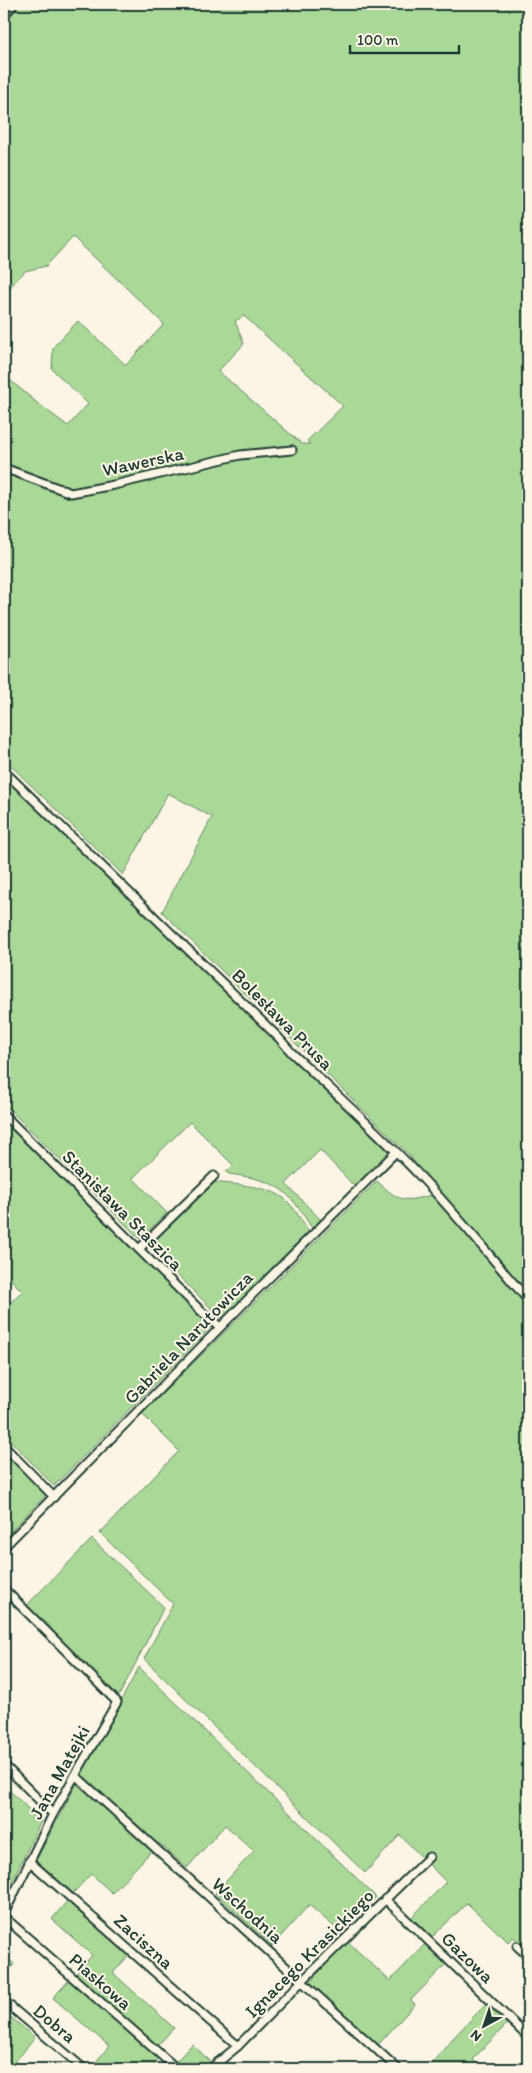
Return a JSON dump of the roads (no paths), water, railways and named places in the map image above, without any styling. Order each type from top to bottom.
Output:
[{"type":"street","points":[[4,13],[12,4]]},
{"type":"street","name":"Wawerska","points":[[4,468],[71,493],[114,485],[240,455],[292,450]]},
{"type":"street","name":"Bolesława Prusa","points":[[4,770],[278,1036],[292,1053],[396,1152],[452,1211],[528,1300]]},
{"type":"street","name":"Stanisława Staszica","points":[[4,1115],[220,1328]]},
{"type":"street","name":"Gabriela Narutowicza","points":[[4,1547],[396,1152]]},
{"type":"street","points":[[139,1249],[214,1176]]},
{"type":"street","points":[[4,1446],[54,1497]]},
{"type":"street","name":"Jana Matejki","points":[[4,1589],[117,1700],[116,1706],[74,1775],[53,1814],[4,1916]]},
{"type":"street","points":[[4,1765],[53,1814]]},
{"type":"street","name":"Wschodnia","points":[[74,1775],[398,2069]]},
{"type":"street","name":"Ignacego Krasickiego","points":[[210,2069],[238,2046],[385,1899],[430,1857]]},
{"type":"street","name":"Zaciszna","points":[[29,1861],[238,2046]]},
{"type":"street","name":"Gazowa","points":[[385,1899],[528,2037]]},
{"type":"street","name":"Piaskowa","points":[[4,1916],[177,2069]]},
{"type":"street","points":[[518,1946],[528,1956]]},
{"type":"street","name":"Dobra","points":[[4,2001],[84,2069]]},
{"type":"street","points":[[217,2063],[224,2069]]}]
